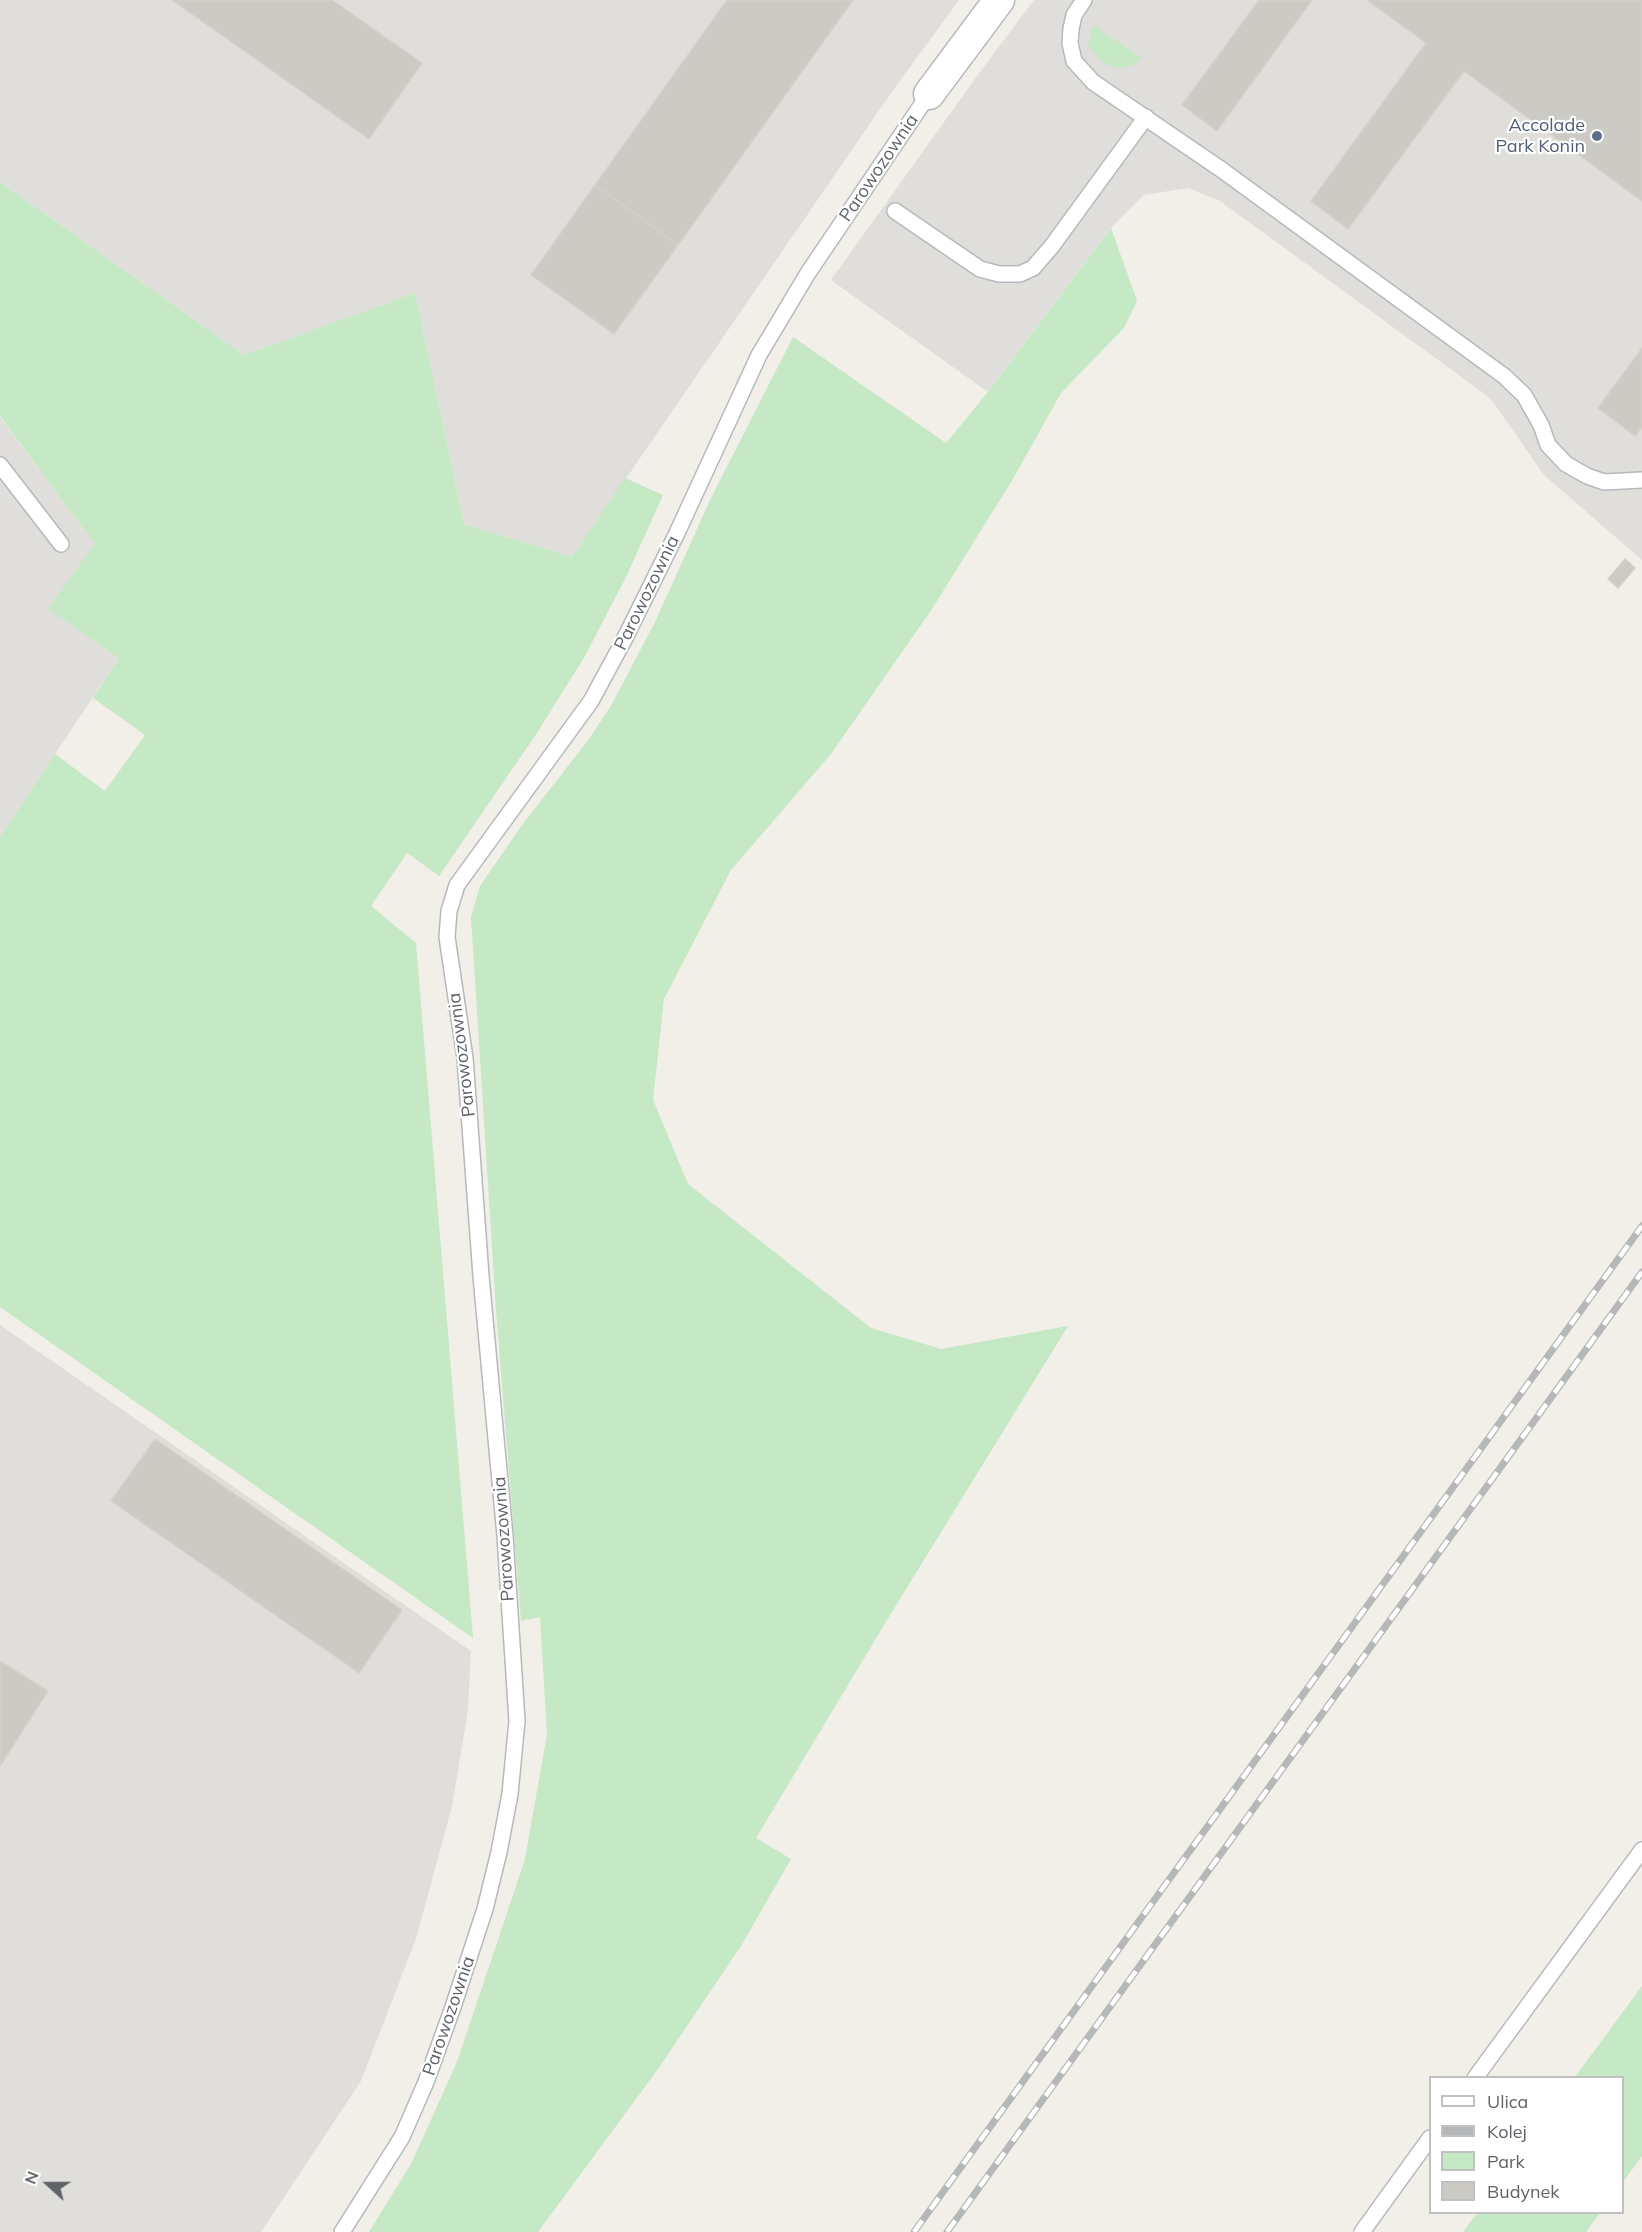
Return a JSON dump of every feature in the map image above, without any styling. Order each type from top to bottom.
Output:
[{"type":"street","name":"Parowozownia","points":[[929,94],[999,0]]},
{"type":"lane","points":[[1084,0],[1074,15],[1071,29],[1074,62],[1093,82],[1222,170],[1504,376],[1524,395],[1541,425],[1548,445],[1566,464],[1587,476],[1604,482],[1642,480]]},
{"type":"lane","name":"Parowozownia","points":[[342,2232],[402,2137],[426,2082],[453,2007],[485,1909],[499,1852],[510,1794],[516,1721],[505,1536],[481,1276],[465,1058],[447,937],[449,911],[457,885],[591,702],[677,533],[759,355],[808,273],[929,94]]},
{"type":"lane","points":[[895,211],[980,269],[999,274],[1020,274],[1033,268],[1052,246],[1146,117]]},
{"type":"lane","points":[[0,465],[61,544]]},
{"type":"lane","points":[[1476,2076],[1642,1850]]},
{"type":"lane","points":[[1362,2232],[1429,2141]]},
{"type":"shaded area","points":[[0,0],[959,0],[891,93],[572,557],[464,524],[415,293],[244,355],[0,182]]},
{"type":"shaded area","points":[[1034,0],[1642,0],[1642,560],[1544,475],[1493,402],[1482,392],[1220,201],[1188,188],[1144,195],[1111,228],[988,392],[831,280]]},
{"type":"shaded area","points":[[0,417],[95,543],[49,609],[119,658],[0,837]]},
{"type":"shaded area","points":[[0,1325],[471,1651],[468,1710],[452,1806],[416,1939],[361,2081],[261,2232],[0,2232]]},
{"type":"green space","points":[[1093,25],[1141,58],[1132,66],[1114,68],[1105,64],[1088,45]]},
{"type":"green space","points":[[0,182],[244,355],[415,293],[464,524],[572,557],[625,478],[663,495],[627,575],[585,656],[537,733],[439,876],[407,853],[371,906],[416,943],[473,1638],[0,1307],[0,837],[55,754],[105,791],[145,735],[93,698],[119,658],[48,609],[95,543],[0,416]]},
{"type":"green space","points":[[1111,228],[1137,301],[1124,328],[1061,393],[1013,479],[932,609],[831,754],[731,870],[664,999],[653,1100],[688,1184],[871,1328],[941,1349],[1068,1326],[756,1838],[791,1859],[741,1946],[658,2069],[538,2232],[369,2232],[411,2164],[457,2062],[525,1859],[547,1734],[540,1617],[521,1621],[496,1310],[471,917],[480,886],[522,825],[589,739],[612,704],[655,622],[711,498],[793,337],[946,443],[988,392]]},
{"type":"green space","points":[[1642,1986],[1642,2156],[1624,2181],[1624,2076],[1576,2076]]},
{"type":"green space","points":[[1476,2214],[1599,2214],[1586,2232],[1463,2232]]},
{"type":"building","points":[[172,0],[332,0],[422,63],[369,139]]},
{"type":"building","points":[[727,0],[853,0],[678,245],[595,185]]},
{"type":"building","points":[[1259,0],[1312,0],[1217,131],[1182,105]]},
{"type":"building","name":"Accolade Park Konin","points":[[1367,0],[1642,0],[1642,201],[1464,71],[1348,229],[1311,201],[1426,43]]},
{"type":"building","points":[[595,185],[678,245],[614,334],[531,275]]},
{"type":"building","points":[[1642,348],[1642,427],[1635,436],[1598,408]]},
{"type":"building","points":[[1625,559],[1635,568],[1618,588],[1608,579]]},
{"type":"building","points":[[155,1439],[402,1610],[359,1673],[111,1501]]},
{"type":"building","points":[[0,1661],[48,1691],[0,1766]]},
{"type":"railway","points":[[914,2232],[1642,1226]]},
{"type":"railway","points":[[947,2232],[1642,1272]]},
{"type":"place","name":"Accolade Park Konin","points":[[1597,136]]}]
